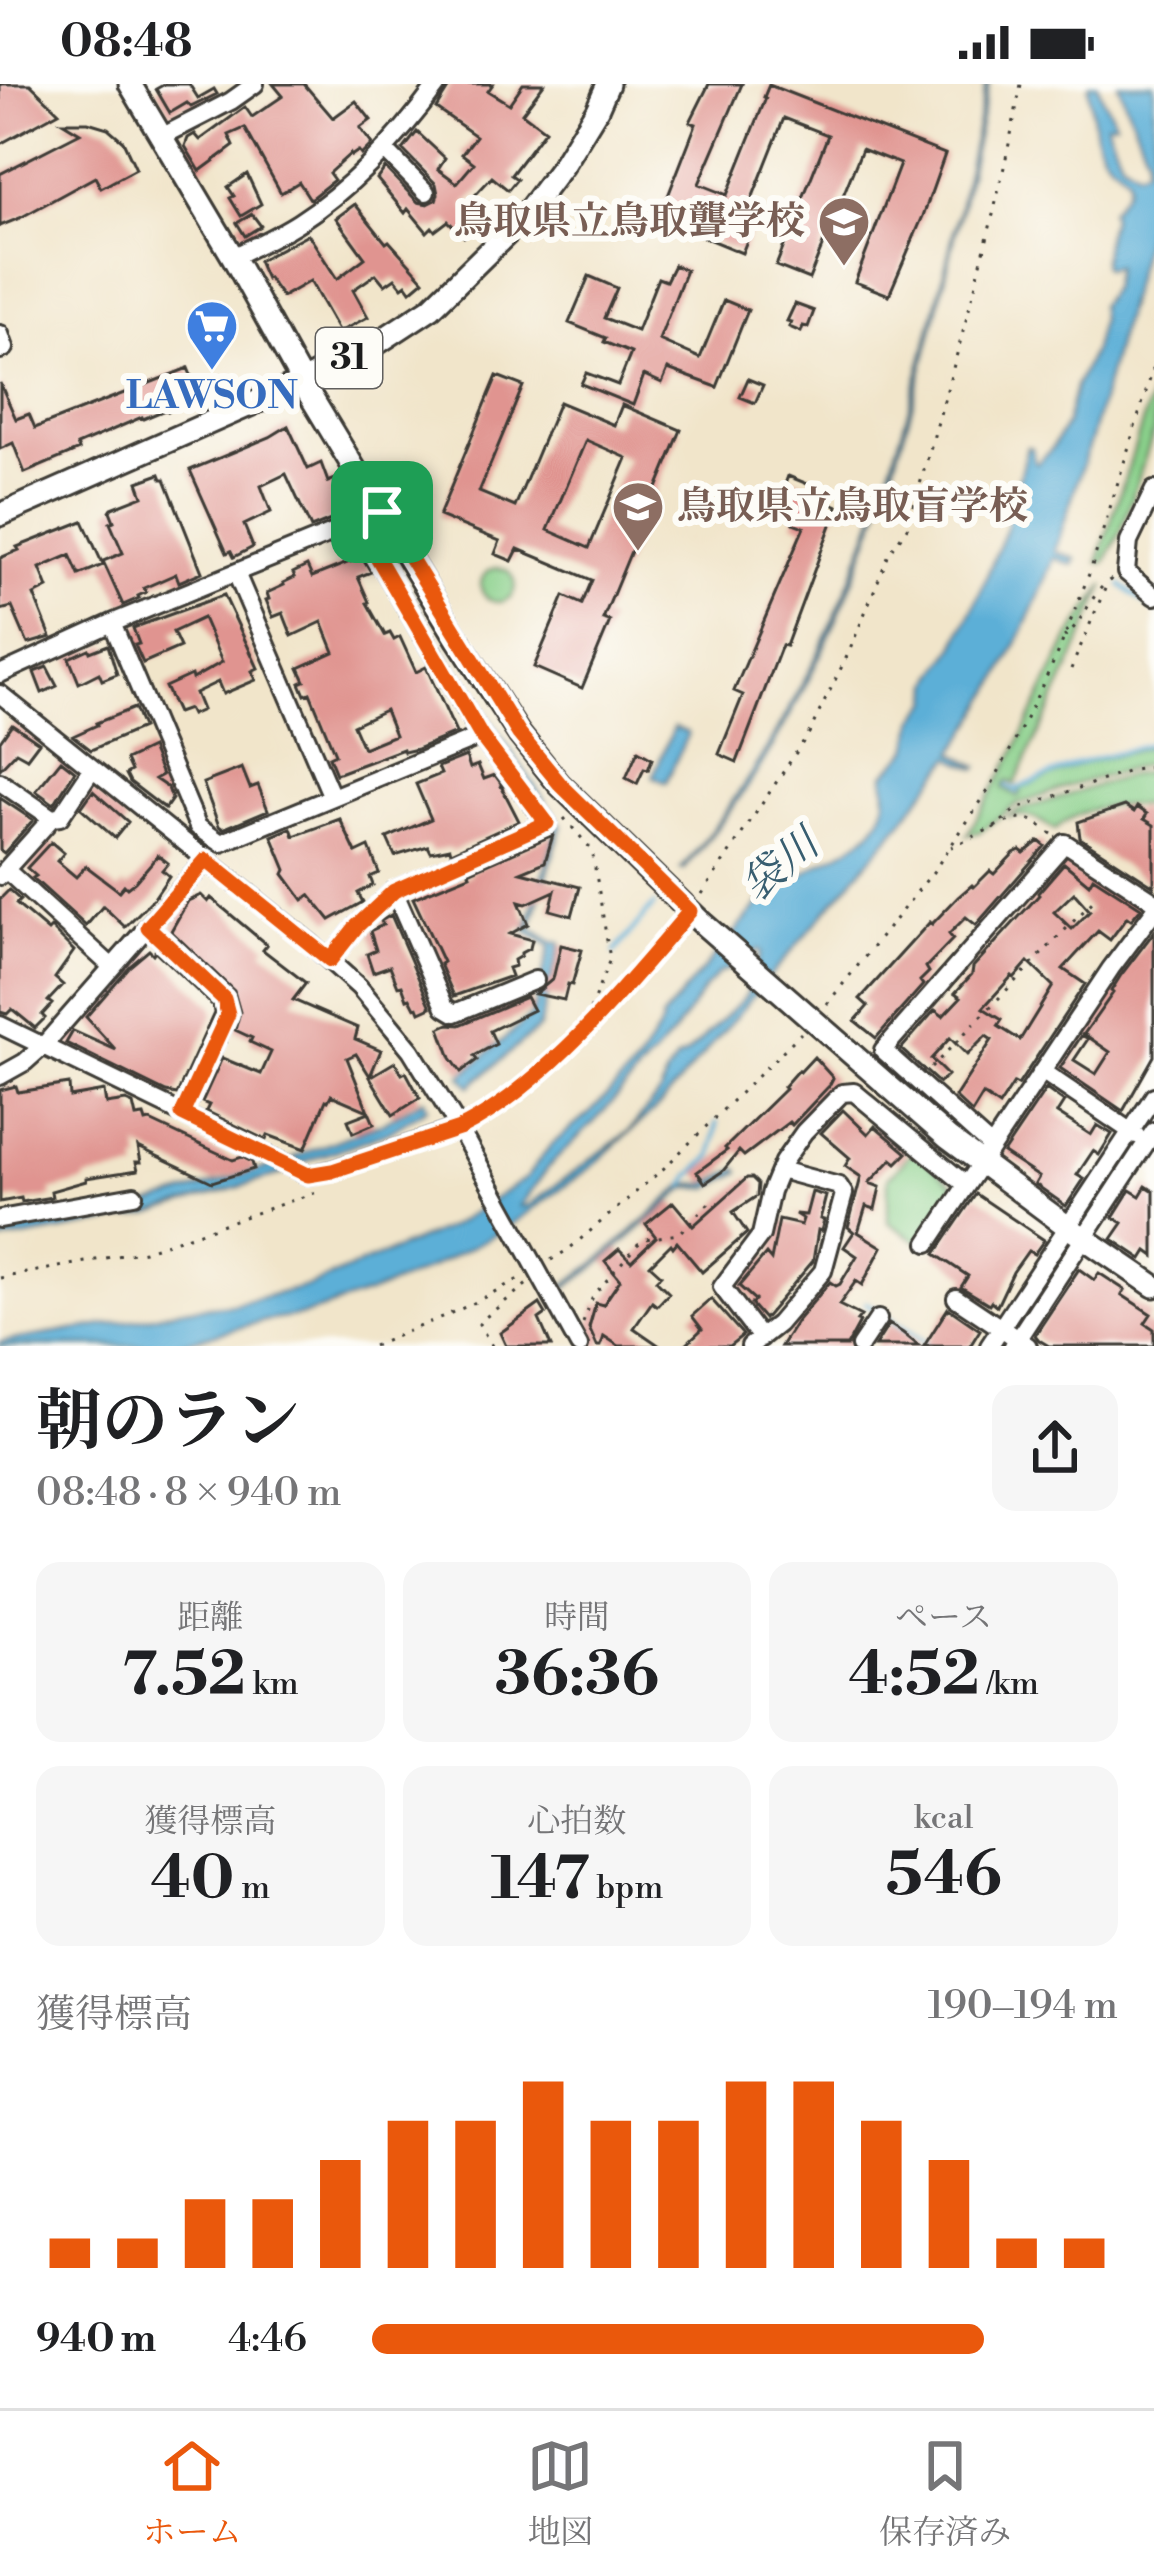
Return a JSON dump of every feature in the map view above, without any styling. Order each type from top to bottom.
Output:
[{"type":"main road","points":[[130,84],[302,382],[519,734],[568,793],[695,916],[808,1014],[1076,1233],[1154,1286]]},
{"type":"main road","name":"31","points":[[0,515],[302,382],[376,344],[431,308],[523,218],[562,166],[608,84]]},
{"type":"street","points":[[160,137],[255,84]]},
{"type":"street","points":[[233,257],[300,222],[402,134],[438,84]]},
{"type":"street","points":[[385,150],[426,192]]},
{"type":"street","points":[[0,334],[5,348],[0,350]]},
{"type":"street","points":[[1154,490],[1119,576],[1154,596]]},
{"type":"street","points":[[0,674],[382,512]]},
{"type":"street","points":[[330,960],[394,891],[547,823],[481,736],[358,524]]},
{"type":"street","points":[[236,573],[332,797]]},
{"type":"street","points":[[112,623],[198,826],[221,843],[481,736]]},
{"type":"street","points":[[0,694],[359,987],[411,1050],[576,1340]]},
{"type":"street","points":[[92,769],[60,817],[52,818],[3,873],[112,967]]},
{"type":"street","points":[[0,782],[52,818]]},
{"type":"street","points":[[984,1155],[919,1081],[884,1050],[1065,843],[1154,901]]},
{"type":"street","points":[[0,1076],[44,1045],[206,860]]},
{"type":"street","points":[[394,891],[445,1006],[455,1012],[536,980]]},
{"type":"street","points":[[928,1243],[1154,910]]},
{"type":"street","points":[[148,927],[224,999],[228,1014],[182,1114]]},
{"type":"street","points":[[0,1025],[308,1175],[461,1133]]},
{"type":"street","points":[[989,1346],[1152,1140],[1130,1131],[1043,1072]]},
{"type":"street","points":[[780,1170],[839,1186],[844,1194],[823,1271],[778,1324],[755,1342],[722,1287],[761,1235],[771,1191],[780,1170],[803,1132],[842,1093],[854,1092],[965,1184]]},
{"type":"street","points":[[956,1298],[1020,1344],[1130,1131],[1154,1096]]},
{"type":"street","points":[[0,1219],[134,1195]]},
{"type":"street","points":[[860,1346],[878,1318]]},
{"type":"path","points":[[461,1133],[581,1032],[695,916],[809,733],[889,554],[908,526],[964,332],[1021,84]]},
{"type":"path","points":[[373,1346],[470,1305],[569,1249],[663,1169],[808,1014],[950,848],[990,788],[1064,637],[1091,569],[1154,366]]},
{"type":"path","points":[[1064,637],[1098,589],[1119,576]]},
{"type":"path","points":[[1072,669],[1119,576]]},
{"type":"path","points":[[993,829],[1016,808],[1154,766]]},
{"type":"path","points":[[568,793],[562,807],[565,820],[592,850],[610,959],[581,1032]]},
{"type":"path","points":[[950,848],[1024,819],[1065,843]]},
{"type":"path","points":[[919,1081],[1097,897]]},
{"type":"path","points":[[0,1278],[144,1251],[330,1188]]},
{"type":"path","points":[[576,1340],[593,1296],[637,1245],[678,1234],[714,1198]]},
{"type":"path","points":[[492,1346],[479,1324],[535,1267]]},
{"type":"green space","points":[[1154,386],[1154,431],[1121,531],[1105,563],[1098,562]]},
{"type":"green space","points":[[498,568],[510,573],[515,585],[510,597],[498,602],[486,597],[481,585],[486,573]]},
{"type":"green space","points":[[1105,584],[1015,784],[1007,781],[1003,788],[1017,797],[1019,789],[1078,765],[1154,746],[1154,762],[1014,806],[979,832],[967,835],[1014,753],[1068,640]]},
{"type":"green space","points":[[1154,771],[1151,806],[1100,808],[1077,815],[1055,830],[1026,816],[1007,818],[1017,811]]},
{"type":"green space","points":[[913,1151],[953,1183],[954,1191],[920,1243],[888,1222],[888,1178]]},
{"type":"water","points":[[986,84],[927,352],[874,527],[801,695],[747,787],[681,869],[745,783],[799,691],[844,596],[913,395]]},
{"type":"water","points":[[1098,84],[1115,122],[1106,123],[1121,160],[1138,171],[1146,167],[1147,155],[1118,84],[1154,84],[1154,204],[1092,435],[1055,551],[1076,559],[1073,565],[1054,558],[1010,658],[954,752],[979,767],[951,757],[901,823],[661,1104],[590,1168],[502,1231],[368,1294],[304,1315],[169,1346],[0,1346],[0,1342],[234,1304],[309,1286],[452,1226],[526,1178],[551,1145],[638,1064],[661,1019],[781,878],[787,883],[795,880],[860,840],[877,824],[886,802],[885,774],[909,749],[916,719],[931,700],[932,682],[981,591],[1006,528],[1027,447],[1038,463],[1066,424],[1075,387],[1093,350],[1099,306],[1111,288],[1115,266],[1105,269],[1102,265],[1106,235],[1110,211],[1128,182],[1101,149],[1088,88]],"holes":[[[761,952],[746,996],[677,1060],[661,1092],[628,1132],[528,1206],[520,1206],[550,1165],[674,1033],[719,973]]]},
{"type":"water","points":[[379,534],[440,645],[562,826],[531,928],[560,943],[539,1028],[470,1086],[461,1076],[532,1015],[550,946],[526,931],[557,829],[439,648],[375,535]]},
{"type":"water","points":[[674,727],[688,733],[666,783],[653,776]]},
{"type":"water","points":[[424,1099],[427,1108],[390,1131],[299,1164],[292,1158],[385,1122]]},
{"type":"water","points":[[1154,1108],[1154,1121],[1005,1346],[995,1346]]},
{"type":"water","points":[[275,1165],[284,1173],[148,1215],[0,1242],[0,1233],[148,1205]]},
{"type":"water","points":[[738,1168],[740,1172],[710,1188],[686,1188],[565,1289],[684,1185],[707,1184]]},
{"type":"building","points":[[0,84],[30,84],[59,112],[0,144]]},
{"type":"building","points":[[189,84],[198,98],[214,89],[217,94],[170,113],[156,89]]},
{"type":"building","points":[[273,84],[304,84],[333,118],[356,101],[371,120],[360,128],[372,144],[361,155],[358,151],[350,154],[329,173],[334,180],[310,199],[299,182],[281,193],[245,128],[229,135],[234,146],[200,171],[185,146],[188,138],[195,134],[200,140],[245,107],[252,117],[283,96]]},
{"type":"building","points":[[451,84],[493,84],[488,91],[509,104],[523,84],[544,84],[522,113],[545,130],[511,175],[517,179],[508,190],[492,177],[465,206],[475,226],[464,237],[448,221],[427,232],[377,179],[385,168],[418,202],[436,200],[436,184],[403,150],[417,132],[445,158],[438,169],[457,183],[474,163],[462,154],[476,136],[436,108]]},
{"type":"building","points":[[709,84],[742,84],[699,184],[727,195],[769,85],[945,154],[889,295],[855,282],[900,164],[862,149],[809,279],[776,266],[828,135],[784,118],[740,229],[750,233],[742,253],[659,219],[696,124],[690,122]]},
{"type":"building","points":[[62,122],[108,128],[123,141],[136,169],[101,188],[95,177],[0,226],[0,174],[80,133]]},
{"type":"building","points":[[247,174],[261,204],[241,216],[228,187]]},
{"type":"building","points":[[355,204],[424,280],[411,291],[395,278],[385,285],[376,274],[353,290],[368,317],[339,332],[310,281],[282,297],[258,261],[308,234],[337,279],[365,258],[336,218]]},
{"type":"building","points":[[252,214],[261,226],[245,236],[237,223]]},
{"type":"building","points":[[674,265],[686,270],[659,340],[700,358],[724,300],[748,310],[717,387],[668,369],[662,383],[644,375],[633,405],[581,384],[586,373],[618,385],[631,353],[569,323],[589,276],[617,288],[604,318],[637,331],[658,278],[666,281]]},
{"type":"building","points":[[795,304],[814,311],[801,332],[787,321]]},
{"type":"building","points":[[188,368],[200,397],[77,445],[79,450],[25,473],[13,443],[0,449],[0,383],[16,419],[29,414],[35,428]]},
{"type":"building","points":[[497,376],[523,386],[479,492],[515,507],[559,402],[614,425],[622,405],[681,430],[603,619],[610,621],[582,688],[534,667],[564,596],[582,604],[592,580],[518,549],[512,561],[495,554],[500,541],[439,516]],"holes":[[[586,440],[627,458],[589,548],[548,530]]]},
{"type":"building","points":[[748,379],[763,385],[755,403],[740,397]]},
{"type":"building","points":[[288,426],[308,469],[321,463],[328,482],[338,478],[353,511],[311,528],[286,474],[261,486],[271,512],[244,525],[253,547],[234,557],[231,551],[227,553],[190,470]]},
{"type":"building","points":[[160,474],[202,572],[179,582],[176,574],[144,588],[139,598],[123,605],[103,561],[123,553],[110,511],[143,496],[138,482]]},
{"type":"building","points":[[788,476],[815,487],[811,495],[838,506],[737,762],[719,754],[743,695],[734,691],[804,527],[793,523],[798,511],[778,503]]},
{"type":"building","points":[[83,521],[103,565],[79,575],[70,555],[40,568],[48,588],[34,595],[51,637],[28,644],[12,607],[0,610],[0,558]]},
{"type":"building","points":[[354,543],[371,572],[358,577],[367,603],[385,635],[390,633],[394,640],[400,637],[416,672],[426,667],[456,733],[336,774],[329,757],[335,754],[310,693],[305,695],[300,683],[305,681],[299,668],[334,652],[322,622],[292,636],[283,613],[273,617],[266,600],[267,593],[307,566],[312,577],[350,562],[344,548]],"holes":[[[385,710],[395,735],[363,748],[353,725]]]},
{"type":"building","points":[[224,595],[258,668],[252,671],[256,680],[223,694],[218,682],[195,693],[202,710],[191,715],[188,709],[177,713],[165,687],[222,662],[203,618],[173,632],[180,647],[143,663],[133,628]]},
{"type":"building","points":[[108,645],[117,674],[102,680],[99,673],[79,683],[69,658]]},
{"type":"building","points":[[47,667],[57,686],[42,693],[34,672]]},
{"type":"building","points":[[134,708],[142,728],[91,750],[73,736],[96,723]]},
{"type":"building","points":[[12,724],[39,742],[27,758],[16,752],[0,769],[0,741]]},
{"type":"building","points":[[151,748],[162,775],[155,779],[168,788],[172,799],[165,809],[126,774],[131,771],[126,760]]},
{"type":"building","points":[[638,751],[652,759],[637,784],[626,778]]},
{"type":"building","points":[[466,756],[470,768],[478,765],[484,779],[495,775],[519,821],[451,852],[450,848],[431,852],[428,846],[395,856],[387,838],[431,819],[416,784],[441,774],[438,767]]},
{"type":"building","points":[[61,760],[75,771],[54,804],[36,791]]},
{"type":"building","points":[[242,768],[250,788],[258,785],[268,810],[223,829],[203,783]]},
{"type":"building","points":[[93,791],[128,822],[115,838],[81,808]]},
{"type":"building","points":[[0,798],[33,820],[4,853],[0,850]]},
{"type":"building","points":[[1125,806],[1134,812],[1137,807],[1154,825],[1154,886],[1080,838],[1078,822]]},
{"type":"building","points":[[340,819],[356,853],[369,847],[379,873],[370,877],[373,885],[358,893],[363,902],[330,920],[310,895],[303,900],[284,874],[272,836],[291,828],[294,836]]},
{"type":"building","points":[[553,835],[545,862],[521,872],[580,887],[572,916],[550,910],[555,891],[526,904],[519,902],[528,924],[510,934],[532,940],[530,948],[514,960],[515,966],[508,968],[511,976],[454,996],[413,898]]},
{"type":"building","points":[[1039,841],[1045,846],[976,925],[966,917],[949,934],[953,939],[926,967],[929,972],[920,981],[923,985],[876,1038],[855,1021],[868,1006],[860,999],[930,922],[1014,853],[1024,853]]},
{"type":"building","points":[[51,842],[64,853],[57,861],[76,877],[86,866],[119,891],[135,882],[158,855],[168,863],[162,870],[169,876],[125,927],[103,906],[86,926],[27,868]]},
{"type":"building","points":[[1064,863],[1089,884],[1093,877],[1141,908],[1131,920],[1127,917],[1110,940],[1098,931],[1063,969],[1085,984],[1018,1085],[1014,1083],[999,1106],[983,1095],[972,1113],[955,1097],[992,1040],[986,1036],[967,1055],[950,1038],[931,1059],[947,1075],[939,1083],[901,1049],[935,1010],[943,1016],[961,997],[955,993],[973,967]],"holes":[[[1074,893],[1090,911],[1072,929],[1054,912]],[[1028,962],[1053,986],[1020,1040],[998,1026],[1002,1020],[983,1008]]]},
{"type":"building","points":[[9,890],[20,900],[16,904],[74,951],[55,978],[63,985],[48,1001],[52,1004],[35,1028],[12,1009],[7,1014],[0,1012],[0,899]]},
{"type":"building","points":[[201,895],[208,902],[211,898],[267,945],[263,950],[306,983],[293,1000],[358,1028],[355,1039],[381,1050],[370,1076],[356,1054],[347,1058],[368,1111],[331,1095],[305,1149],[268,1135],[266,1140],[206,1111],[209,1105],[202,1102],[222,1058],[261,1074],[271,1052],[235,1030],[240,1012],[234,991],[171,931],[188,901]]},
{"type":"building","points":[[391,915],[431,1007],[420,1012],[407,999],[402,985],[398,986],[390,966],[373,972],[367,954],[376,950],[370,931]]},
{"type":"building","points":[[1154,932],[1154,1056],[1123,1111],[1060,1068],[1082,1035],[1088,1039],[1074,1060],[1096,1074],[1110,1052],[1084,1034]]},
{"type":"building","points":[[561,945],[582,950],[572,985],[568,984],[564,1000],[535,994],[553,979]]},
{"type":"building","points":[[149,950],[213,1006],[177,1094],[66,1043],[73,1031],[116,1050],[86,1017]]},
{"type":"building","points":[[526,997],[533,1010],[490,1031],[496,1044],[474,1056],[477,1060],[461,1072],[440,1028],[460,1025]]},
{"type":"building","points":[[814,1057],[833,1078],[829,1086],[792,1125],[789,1122],[744,1156],[739,1151],[705,1183],[697,1172],[727,1150]]},
{"type":"building","points":[[395,1062],[420,1098],[393,1115],[370,1077]]},
{"type":"building","points":[[69,1084],[70,1097],[104,1091],[106,1104],[133,1104],[136,1117],[144,1116],[146,1122],[233,1160],[242,1157],[254,1169],[212,1182],[138,1147],[138,1170],[86,1178],[51,1191],[52,1197],[0,1202],[0,1090]]},
{"type":"building","points":[[1046,1089],[1064,1102],[1057,1113],[1091,1135],[1097,1125],[1112,1134],[1099,1155],[1093,1151],[1077,1175],[1084,1179],[1066,1206],[1035,1184],[1039,1177],[1003,1153]]},
{"type":"building","points":[[843,1110],[868,1134],[875,1126],[907,1153],[897,1163],[892,1159],[869,1183],[880,1187],[875,1209],[866,1206],[858,1232],[882,1247],[862,1285],[856,1281],[839,1305],[861,1316],[847,1346],[781,1346],[830,1282],[840,1284],[857,1256],[844,1247],[854,1232],[848,1227],[861,1177],[845,1166],[850,1158],[821,1133]]},
{"type":"building","points":[[369,1112],[374,1124],[353,1133],[348,1120]]},
{"type":"building","points":[[747,1178],[758,1184],[757,1196],[733,1212],[747,1233],[702,1272],[677,1242],[650,1265],[669,1293],[657,1306],[652,1302],[634,1328],[660,1346],[619,1346],[604,1336],[597,1346],[589,1328],[596,1303],[603,1305],[620,1280],[605,1261],[619,1249],[631,1261],[656,1237],[646,1224],[673,1202],[693,1226]]},
{"type":"building","points":[[1146,1186],[1154,1191],[1154,1256],[1147,1251],[1142,1259],[1112,1239],[1123,1223],[1113,1217],[1130,1190],[1140,1196]]},
{"type":"building","points":[[812,1192],[826,1196],[813,1261],[764,1319],[751,1304],[755,1300],[739,1286],[766,1254],[771,1260],[779,1220],[801,1225],[803,1219],[795,1214],[806,1215]]},
{"type":"building","points":[[976,1194],[1044,1240],[1034,1254],[1028,1251],[1013,1272],[997,1306],[961,1287],[968,1276],[935,1254]]},
{"type":"building","points":[[1079,1269],[1094,1280],[1099,1273],[1151,1314],[1145,1323],[1154,1329],[1154,1346],[1049,1346],[1039,1340],[1035,1335]]},
{"type":"building","points":[[711,1299],[743,1335],[729,1346],[684,1346],[702,1329],[692,1316]]},
{"type":"building","points":[[540,1304],[546,1314],[539,1319],[551,1346],[506,1346],[500,1333]]},
{"type":"building","points":[[948,1308],[980,1330],[970,1346],[924,1346]]},
{"type":"building","points":[[889,1324],[903,1333],[919,1346],[875,1346]]},
{"type":"waterway","points":[[1121,585],[1154,610]]},
{"type":"waterway","points":[[1014,790],[1076,764],[1154,743]]},
{"type":"waterway","points":[[1007,786],[1017,792]]},
{"type":"waterway","points":[[614,953],[654,905]]},
{"type":"waterway","points":[[685,1186],[712,1156],[717,1123]]},
{"type":"waterway","points":[[866,1303],[930,1346]]},
{"type":"place","name":"鳥取県立鳥取聾学校","points":[[844,268]]},
{"type":"place","name":"LAWSON","points":[[212,372]]},
{"type":"place","name":"鳥取県立鳥取盲学校","points":[[638,553]]},
{"type":"route","points":[[382,512],[519,734],[606,832],[690,911],[591,1023],[478,1119],[332,1171],[308,1175],[182,1114],[228,1014],[224,999],[148,927],[206,860],[330,960],[394,891],[547,823],[481,736],[358,524],[382,512]]},
{"type":"water label","name":"袋川","points":[[781,866]]}]
